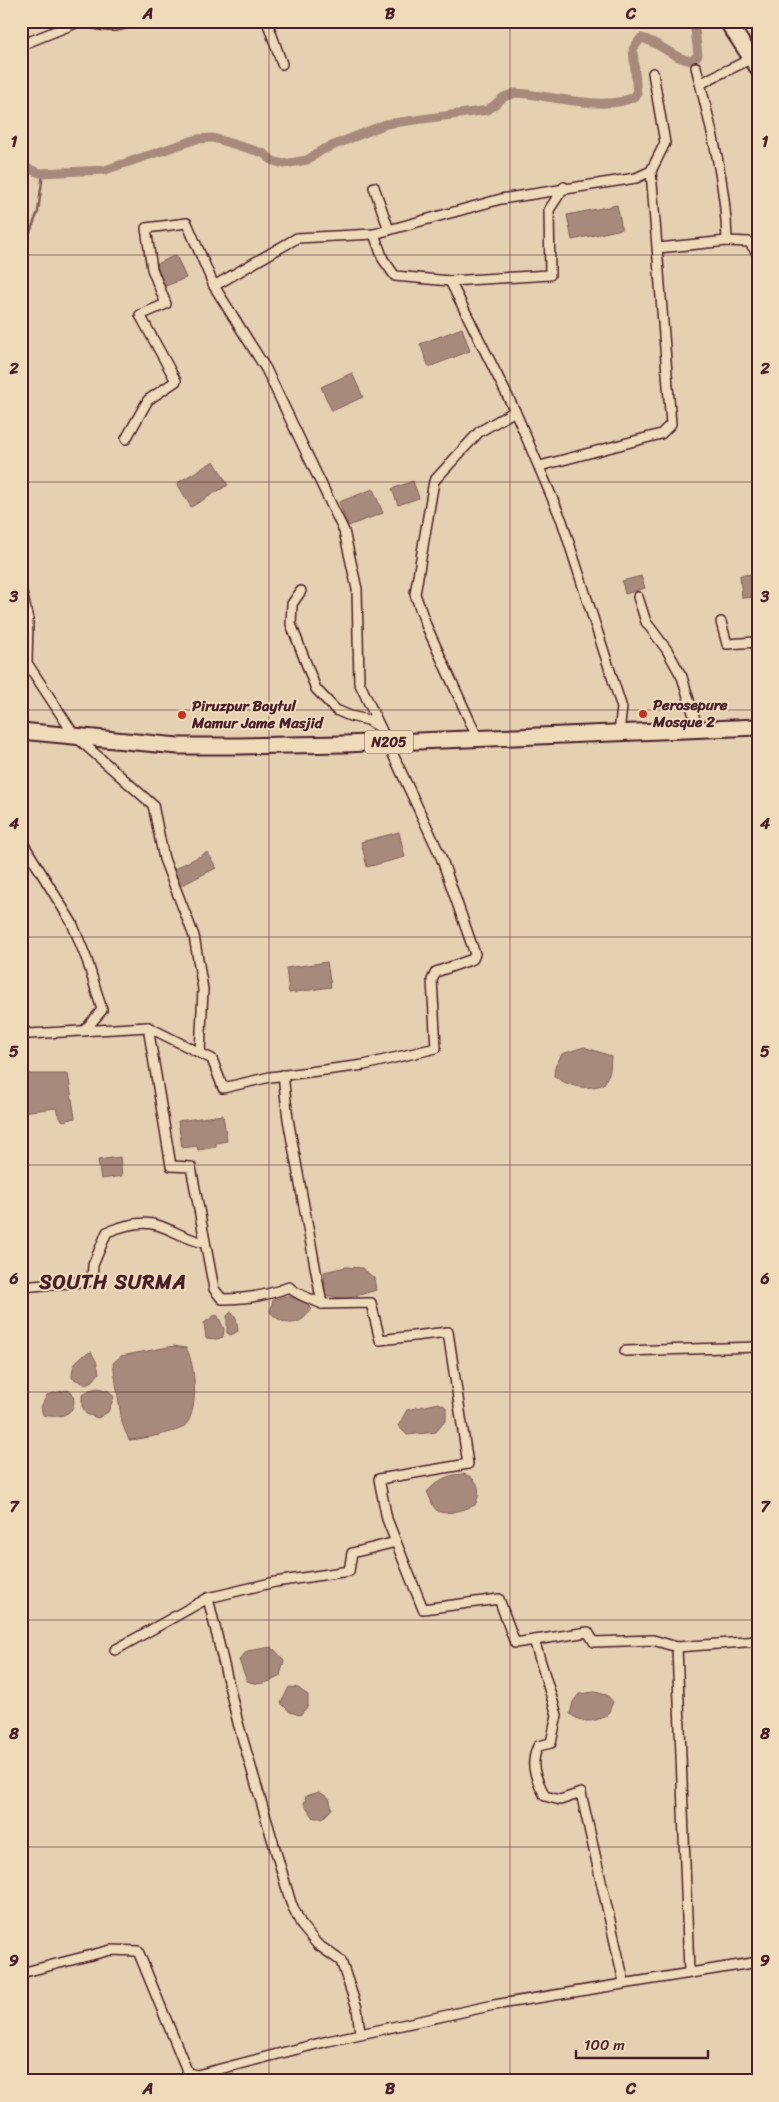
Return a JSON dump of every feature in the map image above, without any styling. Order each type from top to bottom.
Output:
[{"type":"highway","points":[[727,21],[755,63]]},
{"type":"highway","name":"N205","points":[[21,731],[178,746],[388,742],[620,731],[758,727]]},
{"type":"street","points":[[21,45],[82,21],[109,27],[119,26],[131,21]]},
{"type":"street","points":[[267,21],[282,64]]},
{"type":"street","points":[[700,84],[710,77],[755,63]]},
{"type":"street","points":[[696,67],[715,146],[727,219],[728,241]]},
{"type":"street","points":[[540,466],[661,434],[671,424],[651,171],[665,143],[653,73]]},
{"type":"street","points":[[214,286],[297,238],[374,234],[501,199],[564,187],[636,178],[651,171]]},
{"type":"street","points":[[374,187],[389,230]]},
{"type":"street","points":[[374,234],[383,259],[395,276],[450,281],[550,275],[549,210],[564,187]]},
{"type":"street","points":[[21,1028],[29,1034],[148,1027],[212,1059],[223,1088],[283,1075],[364,1065],[436,1048],[432,980],[436,972],[473,959],[475,954],[442,857],[359,682],[358,589],[344,531],[266,369],[214,286],[187,223],[146,228],[152,269],[166,304],[140,315],[176,381],[148,400],[126,439]]},
{"type":"street","points":[[658,248],[728,241],[749,242],[758,254]]},
{"type":"street","points":[[450,281],[515,411],[562,521],[622,708],[620,731]]},
{"type":"street","points":[[478,739],[426,625],[415,594],[434,482],[479,432],[515,411]]},
{"type":"street","points":[[21,588],[28,619],[26,663],[21,677]]},
{"type":"street","points":[[300,591],[292,604],[291,624],[316,688],[336,710],[350,716],[368,720],[380,727]]},
{"type":"street","points":[[638,597],[646,622],[668,650],[682,678],[698,729]]},
{"type":"street","points":[[721,622],[728,644],[756,642],[758,651]]},
{"type":"street","points":[[26,663],[75,736],[153,805],[164,859],[176,896],[191,925],[194,936],[202,989],[200,1053]]},
{"type":"street","points":[[21,840],[72,923],[87,960],[102,1010],[84,1031]]},
{"type":"street","points":[[148,1027],[171,1166],[191,1168],[214,1288],[222,1299],[270,1295],[289,1287],[296,1295],[307,1297],[322,1304],[371,1303],[380,1340],[448,1332],[468,1464],[379,1479],[387,1519],[423,1609],[499,1599],[515,1643],[588,1632],[594,1642],[653,1640],[677,1648],[758,1641]]},
{"type":"street","points":[[283,1075],[288,1119],[322,1304]]},
{"type":"street","points":[[21,1287],[92,1281],[93,1265],[107,1232],[120,1227],[156,1224],[190,1240],[205,1243]]},
{"type":"street","points":[[625,1351],[758,1347]]},
{"type":"street","points":[[114,1650],[208,1598],[275,1582],[349,1571],[352,1553],[396,1542]]},
{"type":"street","points":[[208,1598],[238,1724],[291,1903],[302,1926],[317,1944],[341,1961],[357,2008],[360,2034]]},
{"type":"street","points":[[534,1640],[557,1715],[551,1742],[538,1746],[533,1757],[533,1769],[545,1796],[560,1800],[581,1793],[624,1982]]},
{"type":"street","points":[[677,1648],[690,1972]]},
{"type":"street","points":[[21,1973],[111,1950],[138,1951],[188,2073],[197,2075],[360,2034],[494,2005],[624,1982],[758,1962]]},
{"type":"shaded area","points":[[617,205],[622,229],[572,240],[567,215]]},
{"type":"shaded area","points":[[176,255],[186,278],[163,287],[154,265]]},
{"type":"shaded area","points":[[462,328],[470,351],[429,367],[420,344]]},
{"type":"shaded area","points":[[352,373],[363,397],[332,411],[321,387]]},
{"type":"shaded area","points":[[214,461],[228,485],[191,507],[177,483]]},
{"type":"shaded area","points":[[413,481],[419,498],[398,505],[392,489]]},
{"type":"shaded area","points":[[373,489],[383,513],[348,526],[339,502]]},
{"type":"shaded area","points":[[758,574],[758,597],[742,598],[740,575]]},
{"type":"shaded area","points":[[641,576],[645,588],[625,594],[622,581]]},
{"type":"shaded area","points":[[399,832],[405,857],[367,867],[361,842]]},
{"type":"shaded area","points":[[208,852],[216,868],[178,887],[170,871]]},
{"type":"shaded area","points":[[327,962],[331,987],[289,993],[286,968]]},
{"type":"shaded area","points":[[584,1047],[611,1056],[610,1071],[604,1084],[578,1087],[554,1076],[555,1067],[562,1054]]},
{"type":"shaded area","points":[[21,1074],[68,1074],[75,1118],[63,1121],[58,1115],[56,1108],[21,1112]]},
{"type":"shaded area","points":[[223,1115],[227,1141],[216,1143],[216,1147],[198,1150],[197,1146],[182,1148],[178,1121]]},
{"type":"shaded area","points":[[120,1157],[122,1176],[101,1179],[98,1160]]},
{"type":"shaded area","points":[[346,1267],[362,1268],[374,1278],[376,1290],[346,1299],[325,1295],[324,1272]]},
{"type":"shaded area","points":[[285,1296],[305,1299],[311,1310],[301,1320],[296,1322],[291,1323],[280,1320],[270,1312],[273,1300]]},
{"type":"shaded area","points":[[231,1312],[236,1318],[238,1331],[231,1335],[227,1333],[227,1316]]},
{"type":"shaded area","points":[[215,1315],[218,1316],[224,1329],[223,1337],[217,1339],[206,1338],[204,1323]]},
{"type":"shaded area","points":[[174,1346],[186,1348],[192,1366],[194,1402],[188,1422],[182,1428],[172,1432],[129,1440],[122,1423],[113,1363],[121,1356]]},
{"type":"shaded area","points":[[91,1352],[99,1373],[93,1381],[85,1384],[72,1378],[72,1373],[77,1361]]},
{"type":"shaded area","points":[[98,1388],[109,1391],[114,1397],[108,1412],[98,1418],[86,1414],[82,1406],[82,1395],[89,1390]]},
{"type":"shaded area","points":[[67,1390],[72,1392],[74,1399],[71,1410],[62,1415],[43,1415],[41,1407],[47,1395]]},
{"type":"shaded area","points":[[439,1403],[446,1407],[446,1420],[436,1432],[407,1435],[398,1426],[407,1410]]},
{"type":"shaded area","points":[[463,1474],[473,1479],[478,1486],[475,1505],[447,1513],[437,1511],[427,1492],[443,1479]]},
{"type":"shaded area","points":[[272,1647],[284,1660],[280,1676],[264,1683],[247,1681],[239,1660],[247,1651]]},
{"type":"shaded area","points":[[289,1687],[298,1688],[308,1695],[308,1706],[300,1715],[290,1712],[281,1703]]},
{"type":"shaded area","points":[[595,1692],[607,1695],[613,1702],[607,1716],[597,1720],[584,1721],[570,1714],[573,1702],[579,1694]]},
{"type":"shaded area","points":[[319,1792],[329,1798],[332,1809],[323,1818],[314,1818],[304,1804],[306,1796]]},
{"type":"waterway","points":[[21,166],[40,173],[105,170],[197,139],[213,138],[263,153],[273,161],[284,164],[307,160],[322,150],[386,124],[488,110],[504,97],[515,93],[578,102],[611,103],[625,100],[637,95],[633,49],[641,38],[685,60],[692,61],[698,55],[694,21]]},
{"type":"waterway","points":[[21,236],[30,232],[38,212],[43,173]]},
{"type":"place","name":"Perosepure Mosque 2","points":[[643,714]]},
{"type":"place","name":"Piruzpur Baytul Mamur Jame Masjid","points":[[182,715]]},
{"type":"district","name":"SOUTH SURMA","points":[[113,1282]]}]
